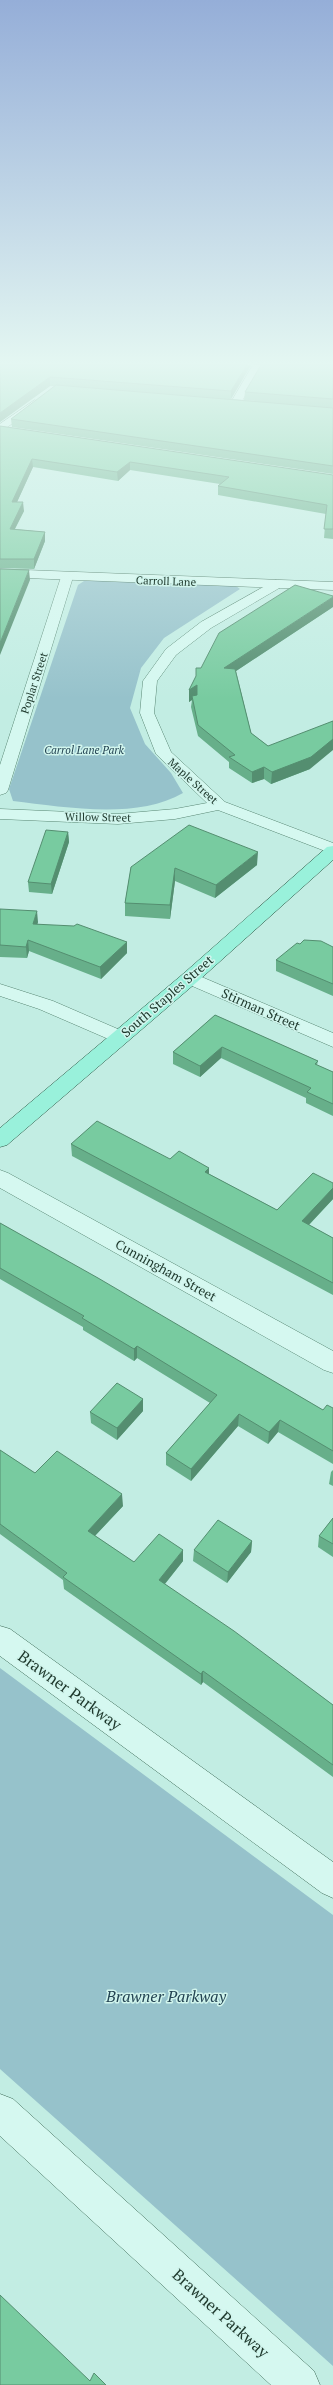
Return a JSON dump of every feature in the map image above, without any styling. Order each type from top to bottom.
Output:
[{"type":"main road","name":"South Staples Street","points":[[0,1140],[190,978],[333,850]]},
{"type":"street","name":"Carroll Lane","points":[[0,573],[67,577],[333,586]]},
{"type":"street","name":"Poplar Street","points":[[0,790],[67,577]]},
{"type":"street","name":"Maple Street","points":[[276,584],[206,625],[171,652],[150,681],[147,713],[164,754],[219,805],[333,850]]},
{"type":"street","name":"Willow Street","points":[[0,814],[118,819],[175,814],[219,805]]},
{"type":"street","name":"Stirman Street","points":[[190,978],[333,1041]]},
{"type":"street","points":[[0,990],[46,1005],[120,1037]]},
{"type":"street","name":"Cunningham Street","points":[[0,1178],[333,1363]]},
{"type":"street","name":"Brawner Parkway","points":[[0,1639],[333,1882]]},
{"type":"street","name":"Brawner Parkway","points":[[0,2112],[300,2385]]},
{"type":"green space","name":"Carrol Lane Park","points":[[92,580],[236,586],[240,589],[164,638],[141,668],[130,708],[145,744],[171,773],[183,793],[165,801],[122,809],[77,808],[13,801],[9,789],[78,585],[84,581]]},
{"type":"green space","name":"Brawner Parkway","points":[[0,1668],[333,1915],[333,2366],[0,2069]]},
{"type":"building","points":[[0,476],[24,476],[12,502],[23,502],[10,529],[45,532],[34,559],[0,559]]},
{"type":"building","points":[[224,476],[333,476],[333,529],[324,529],[327,505],[218,486],[229,477]]},
{"type":"building","points":[[0,569],[29,570],[0,643]]},
{"type":"building","points":[[295,585],[333,597],[224,668],[235,669],[251,733],[268,746],[333,721],[333,739],[311,757],[272,772],[264,767],[252,772],[229,757],[235,755],[198,725],[192,696],[197,695],[197,685],[189,690],[196,676],[196,668],[201,668],[219,633]]},
{"type":"building","points":[[189,825],[258,852],[216,885],[175,868],[170,905],[125,903],[131,867]]},
{"type":"building","points":[[46,830],[68,832],[51,884],[28,882]]},
{"type":"building","points":[[0,909],[37,911],[33,924],[74,926],[77,924],[127,942],[100,967],[28,940],[26,947],[0,945]]},
{"type":"building","points":[[304,940],[321,941],[333,947],[333,984],[276,960],[297,943],[300,944]]},
{"type":"building","points":[[215,1015],[318,1061],[315,1064],[333,1072],[333,1104],[307,1092],[311,1088],[222,1047],[200,1066],[173,1052]]},
{"type":"building","points":[[97,1121],[170,1159],[179,1151],[209,1168],[205,1172],[277,1210],[313,1173],[333,1183],[333,1188],[302,1221],[333,1238],[333,1283],[71,1144]]},
{"type":"building","points":[[0,1223],[98,1278],[323,1410],[327,1405],[333,1408],[333,1451],[280,1420],[269,1432],[239,1414],[191,1469],[166,1453],[217,1395],[137,1346],[134,1349],[82,1318],[84,1316],[0,1268]]},
{"type":"building","points":[[117,1383],[143,1399],[117,1428],[90,1412]]},
{"type":"building","points":[[0,1450],[35,1473],[57,1451],[122,1494],[88,1531],[134,1562],[159,1534],[183,1550],[159,1580],[234,1631],[333,1705],[333,1765],[203,1671],[201,1674],[63,1577],[67,1573],[0,1524]]},
{"type":"building","points":[[333,1518],[333,1544],[319,1536]]},
{"type":"building","points":[[218,1520],[252,1541],[228,1572],[194,1550]]},
{"type":"building","points":[[0,2295],[90,2381],[94,2373],[106,2385],[0,2385]]}]
